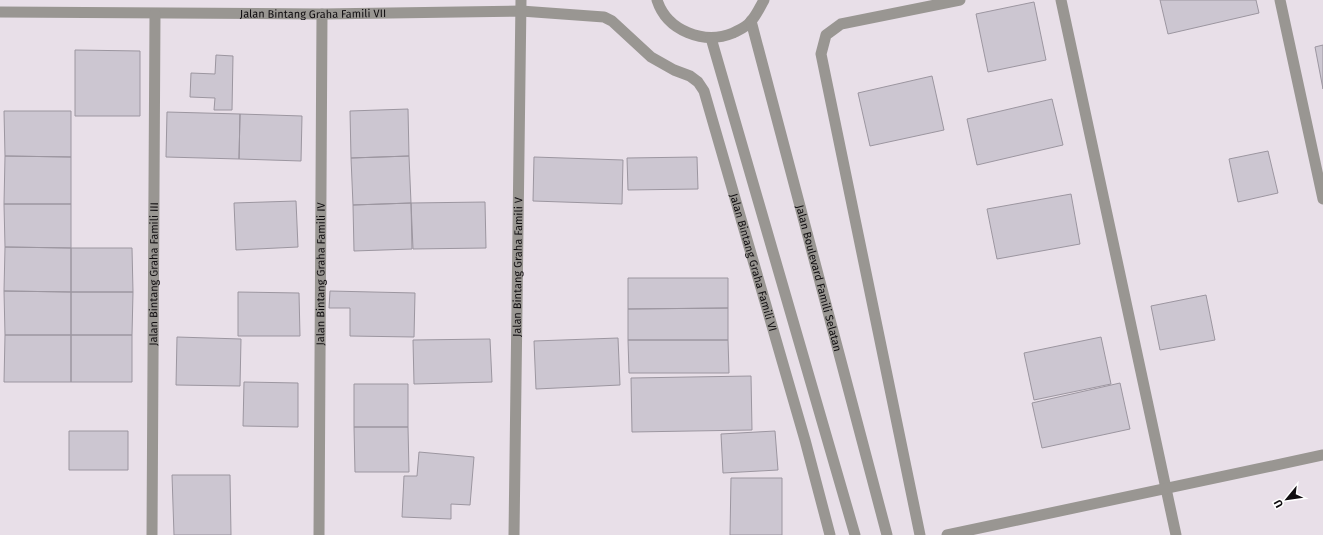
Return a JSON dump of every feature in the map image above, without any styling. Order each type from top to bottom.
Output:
[{"type":"street","points":[[657,0],[659,7],[672,24],[690,34],[711,38],[726,36],[739,30],[751,21],[764,0]]},
{"type":"street","points":[[920,535],[821,54],[826,35],[841,24],[960,0]]},
{"type":"street","points":[[1061,0],[1176,535]]},
{"type":"street","points":[[1280,0],[1323,199]]},
{"type":"street","name":"Jalan Bintang Graha Famili VII","points":[[0,12],[322,14],[521,6],[604,17],[622,29]]},
{"type":"street","name":"Jalan Bintang Graha Famili V","points":[[514,535],[521,6]]},
{"type":"street","name":"Jalan Bintang Graha Famili III","points":[[152,535],[155,14]]},
{"type":"street","name":"Jalan Bintang Graha Famili IV","points":[[319,535],[322,14]]},
{"type":"street","name":"Jalan Boulevard Famili Selatan","points":[[751,21],[887,535]]},
{"type":"street","name":"Jalan Bintang Graha Famili VI","points":[[622,29],[651,57],[674,70],[690,76],[698,82],[704,91],[805,440],[830,535]]},
{"type":"street","points":[[711,38],[855,535]]},
{"type":"street","points":[[947,535],[1323,456]]},
{"type":"building","points":[[1160,0],[1256,0],[1259,13],[1168,34]]},
{"type":"building","points":[[1034,2],[1046,60],[988,72],[976,14]]},
{"type":"building","points":[[1323,45],[1323,89],[1315,47]]},
{"type":"building","points":[[75,50],[140,51],[140,116],[75,116]]},
{"type":"building","points":[[216,55],[233,56],[232,110],[214,110],[215,98],[190,97],[191,73],[215,74]]},
{"type":"building","points":[[932,76],[944,130],[870,146],[858,93]]},
{"type":"building","points":[[1052,99],[1063,145],[977,165],[967,119]]},
{"type":"building","points":[[408,109],[409,156],[351,158],[350,111]]},
{"type":"building","points":[[4,111],[71,111],[71,157],[5,156]]},
{"type":"building","points":[[167,112],[240,114],[239,159],[166,157]]},
{"type":"building","points":[[240,114],[302,116],[301,161],[239,159]]},
{"type":"building","points":[[1268,151],[1278,193],[1238,202],[1229,159]]},
{"type":"building","points":[[5,156],[71,157],[71,204],[4,204]]},
{"type":"building","points":[[409,156],[411,203],[353,205],[351,158]]},
{"type":"building","points":[[534,157],[623,160],[622,204],[533,201]]},
{"type":"building","points":[[697,157],[698,189],[628,190],[627,158]]},
{"type":"building","points":[[1071,194],[1080,244],[997,259],[987,209]]},
{"type":"building","points":[[296,201],[298,247],[236,250],[234,203]]},
{"type":"building","points":[[485,202],[486,248],[413,249],[411,203]]},
{"type":"building","points":[[411,203],[412,249],[354,251],[353,205]]},
{"type":"building","points":[[4,204],[71,204],[71,248],[5,247]]},
{"type":"building","points":[[5,247],[71,248],[71,292],[4,291]]},
{"type":"building","points":[[71,248],[132,248],[133,292],[71,292]]},
{"type":"building","points":[[628,278],[728,278],[728,308],[628,309]]},
{"type":"building","points":[[4,291],[71,292],[71,335],[5,335]]},
{"type":"building","points":[[330,291],[415,293],[414,337],[350,336],[350,308],[329,308]]},
{"type":"building","points":[[71,292],[133,292],[132,335],[71,335]]},
{"type":"building","points":[[238,292],[299,293],[300,336],[238,336]]},
{"type":"building","points":[[1206,295],[1215,340],[1160,350],[1151,306]]},
{"type":"building","points":[[728,308],[728,340],[628,340],[628,309]]},
{"type":"building","points":[[5,335],[71,335],[71,382],[4,382]]},
{"type":"building","points":[[71,335],[132,335],[132,382],[71,382]]},
{"type":"building","points":[[177,337],[241,339],[240,386],[176,385]]},
{"type":"building","points":[[1101,337],[1111,384],[1034,400],[1024,353]]},
{"type":"building","points":[[618,338],[620,385],[536,389],[534,341]]},
{"type":"building","points":[[490,339],[492,382],[414,384],[413,340]]},
{"type":"building","points":[[628,340],[728,340],[729,373],[629,373]]},
{"type":"building","points":[[751,376],[752,430],[632,432],[631,378]]},
{"type":"building","points":[[244,382],[298,383],[298,427],[243,426]]},
{"type":"building","points":[[1120,383],[1130,429],[1042,448],[1032,403]]},
{"type":"building","points":[[354,384],[408,384],[408,427],[354,427]]},
{"type":"building","points":[[354,427],[408,427],[409,472],[355,472]]},
{"type":"building","points":[[69,431],[128,431],[128,470],[69,470]]},
{"type":"building","points":[[775,431],[778,470],[723,473],[721,434]]},
{"type":"building","points":[[419,452],[474,457],[470,505],[451,504],[451,519],[402,517],[404,476],[417,476]]},
{"type":"building","points":[[172,475],[230,475],[231,535],[174,535]]},
{"type":"building","points":[[731,478],[782,478],[782,535],[730,535]]}]
